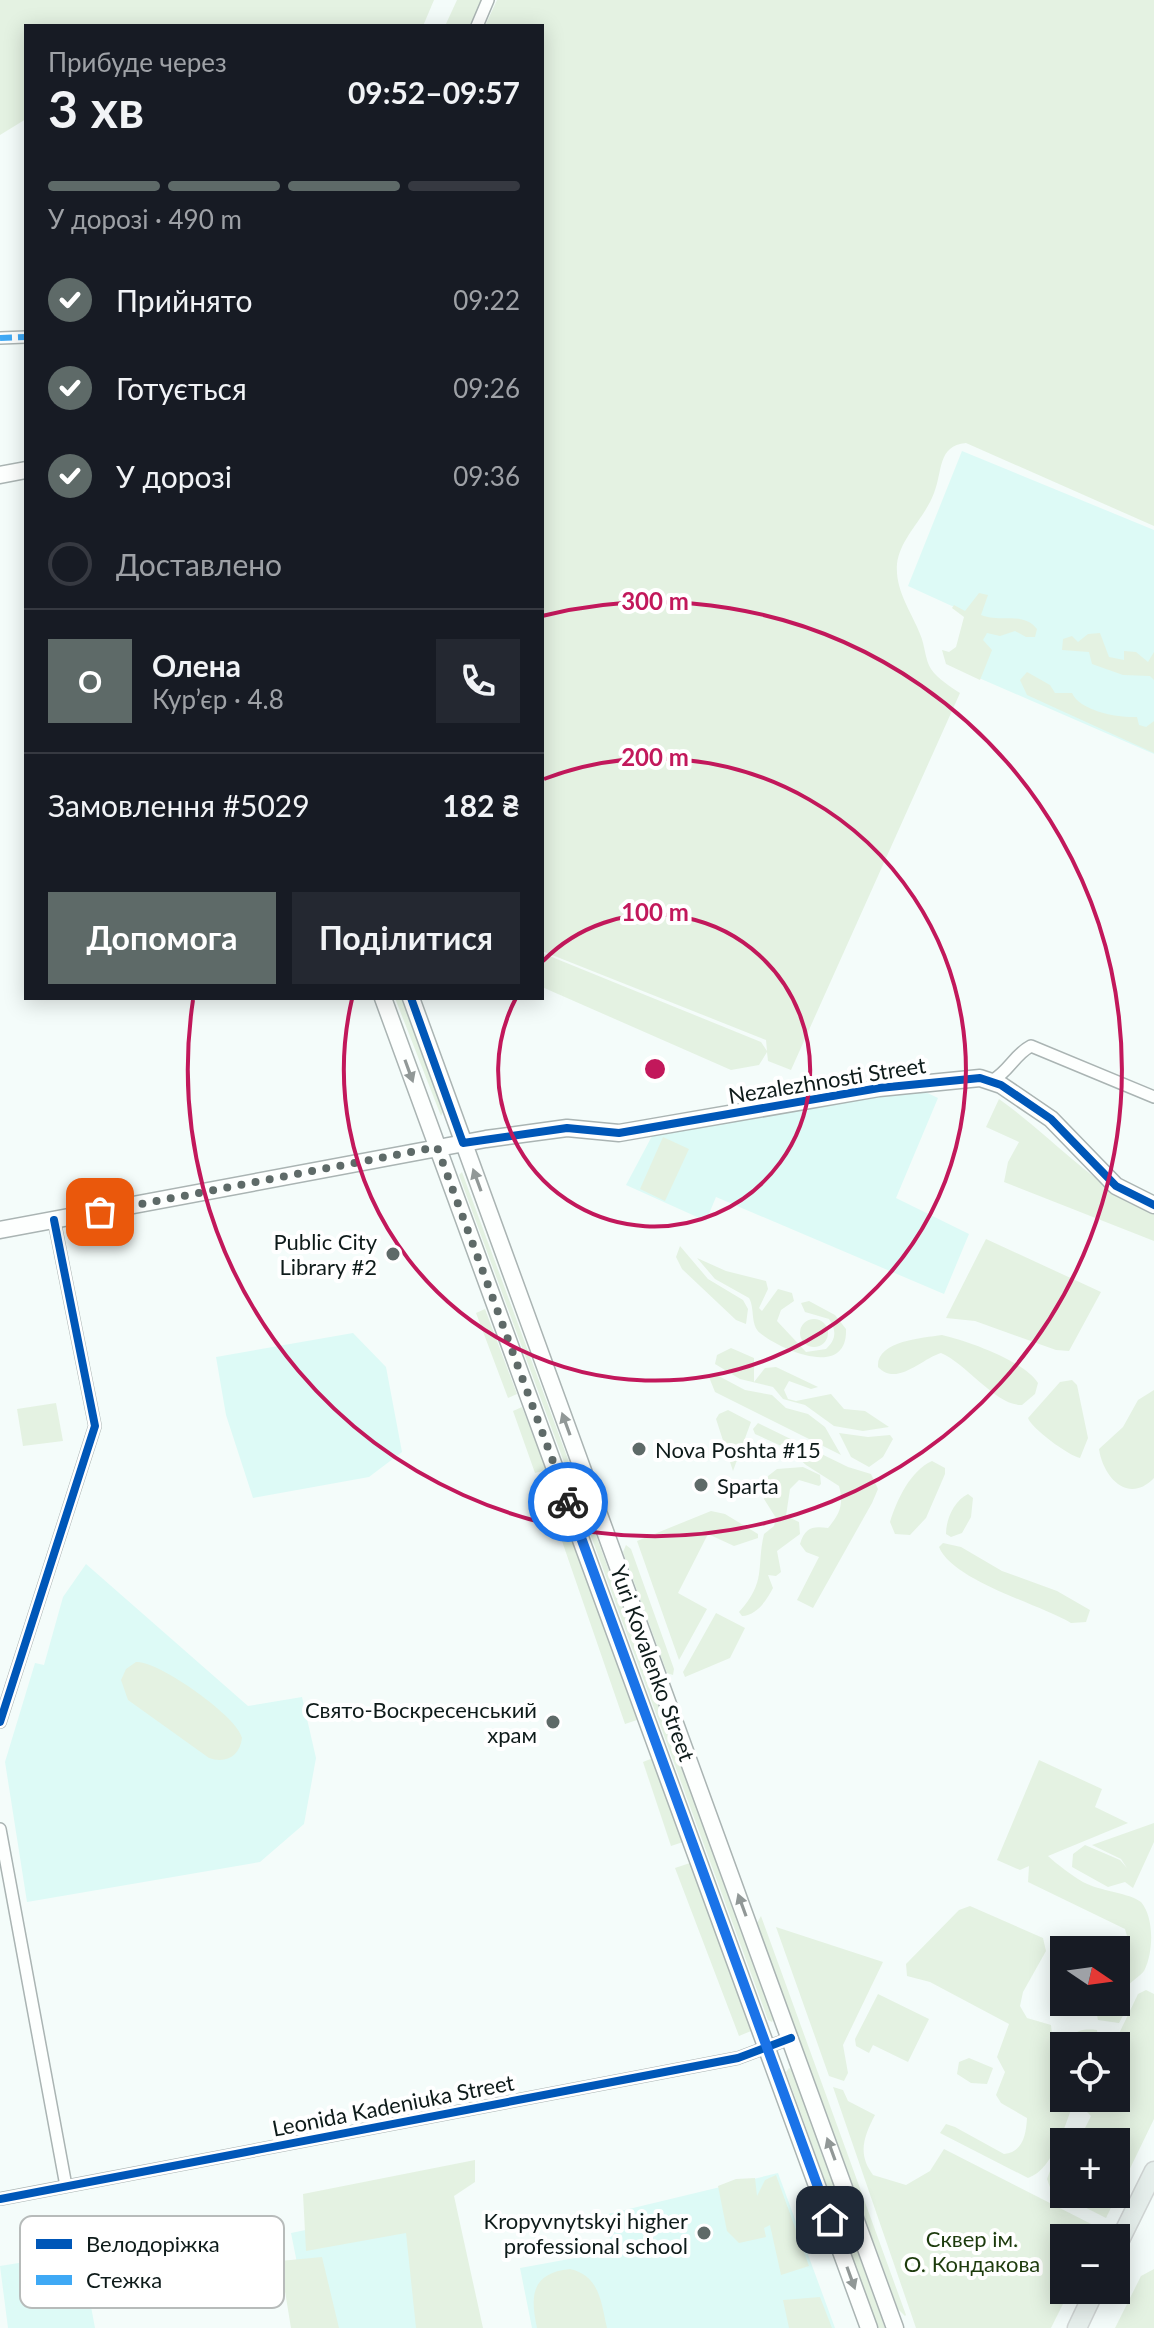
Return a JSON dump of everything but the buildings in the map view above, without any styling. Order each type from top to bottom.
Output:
[{"type":"main road","points":[[0,475],[24,470]]},
{"type":"main road","name":"Yuri Kovalenko Street","points":[[384,1000],[769,2046],[869,2328]]},
{"type":"main road","name":"Yuri Kovalenko Street","points":[[412,1000],[895,2328]]},
{"type":"main road","name":"Nezalezhnosti Street","points":[[0,1230],[463,1143],[567,1128],[619,1133],[879,1088],[968,1077],[993,1080]]},
{"type":"main road","points":[[993,1080],[1051,1119],[1116,1186],[1154,1205]]},
{"type":"main road","points":[[1128,2224],[1154,2171]]},
{"type":"main road","points":[[1077,2328],[1088,2304]]},
{"type":"street","points":[[478,24],[488,0]]},
{"type":"street","points":[[0,338],[24,337]]},
{"type":"street","points":[[993,1080],[1003,1075],[1021,1051],[1031,1046],[1154,1097]]},
{"type":"street","points":[[0,1722],[95,1426],[54,1220]]},
{"type":"street","points":[[0,1829],[66,2186]]},
{"type":"street","name":"Leonida Kadeniuka Street","points":[[0,2199],[724,2061],[791,2038]]},
{"type":"shaded area","points":[[962,451],[1154,530],[1154,754],[956,668],[976,617],[908,586]]},
{"type":"shaded area","points":[[919,1089],[938,1098],[896,1198],[969,1234],[944,1294],[716,1197],[706,1221],[626,1185],[652,1136]]},
{"type":"shaded area","points":[[353,1333],[386,1367],[402,1452],[369,1477],[253,1498],[226,1415],[216,1357]]},
{"type":"shaded area","points":[[86,1564],[248,1706],[302,1697],[316,1758],[304,1824],[260,1862],[27,1902],[5,1762],[35,1663],[44,1665],[63,1597]]},
{"type":"shaded area","name":"Kropyvnytskyi higher professional school","points":[[778,2173],[835,2328],[532,2328],[520,2268],[613,2251],[604,2215]]},
{"type":"shaded area","points":[[427,2205],[448,2328],[310,2328],[291,2233]]},
{"type":"shaded area","points":[[20,2263],[20,2308],[91,2308],[95,2328],[8,2328],[0,2266]]},
{"type":"green space","points":[[0,0],[434,0],[424,24],[24,24],[24,120],[0,135]]},
{"type":"green space","points":[[457,0],[485,0],[474,24],[446,24]]},
{"type":"green space","points":[[497,0],[1154,0],[1154,526],[966,443],[957,445],[946,454],[930,502],[899,555],[897,574],[929,665],[934,673],[960,693],[791,1070],[768,1061],[767,1052],[759,1065],[731,1070],[544,988],[544,954],[761,1042],[767,1051],[766,1040],[544,952],[544,24],[486,24]]},
{"type":"green space","points":[[979,593],[988,595],[981,615],[1025,620],[1037,629],[1035,637],[1026,637],[1015,631],[1000,636],[987,633],[983,640],[992,650],[980,680],[946,664],[942,650],[949,652],[956,647],[964,617],[952,608],[954,605],[965,611]]},
{"type":"green space","points":[[1100,633],[1109,657],[1124,660],[1124,651],[1136,652],[1148,662],[1154,652],[1154,680],[1150,676],[1123,675],[1092,664],[1089,652],[1062,650],[1063,639],[1072,636],[1078,642],[1088,634]]},
{"type":"green space","points":[[1027,672],[1050,685],[1055,693],[1072,693],[1091,709],[1110,715],[1137,717],[1139,725],[1146,727],[1154,721],[1154,753],[1027,695],[1020,680]]},
{"type":"green space","points":[[396,1000],[403,1000],[443,1112],[441,1116]]},
{"type":"green space","points":[[999,1099],[1112,1190],[1154,1213],[1154,1241],[1004,1182],[1008,1162],[1019,1142],[986,1127]]},
{"type":"green space","points":[[663,1137],[689,1149],[665,1201],[640,1189]]},
{"type":"green space","points":[[462,1172],[774,2018],[772,2022],[768,2020],[459,1175]]},
{"type":"green space","points":[[986,1239],[1101,1292],[1069,1351],[1056,1350],[975,1321],[946,1318]]},
{"type":"green space","points":[[680,1246],[708,1279],[743,1300],[748,1309],[746,1324],[736,1320],[682,1269],[676,1257]]},
{"type":"green space","points":[[697,1258],[726,1271],[766,1281],[768,1289],[759,1308],[762,1311],[778,1289],[792,1293],[794,1301],[781,1310],[777,1321],[806,1352],[826,1349],[834,1335],[829,1319],[805,1312],[801,1303],[809,1301],[835,1315],[846,1329],[844,1344],[836,1353],[825,1357],[797,1353],[770,1340],[757,1330],[749,1298],[715,1279]]},
{"type":"green space","points":[[485,1309],[517,1394],[508,1398],[476,1313]]},
{"type":"green space","points":[[814,1319],[824,1323],[828,1333],[824,1343],[814,1347],[804,1343],[800,1333],[804,1323]]},
{"type":"green space","points":[[942,1335],[980,1347],[1021,1367],[1038,1383],[1035,1394],[1022,1405],[1012,1404],[941,1353],[901,1373],[885,1372],[878,1367],[879,1358],[892,1346]]},
{"type":"green space","points":[[731,1348],[754,1358],[754,1382],[765,1368],[776,1367],[818,1387],[811,1389],[789,1381],[784,1390],[788,1399],[796,1401],[831,1394],[844,1409],[865,1411],[889,1427],[863,1431],[834,1426],[805,1405],[783,1399],[773,1387],[740,1379],[715,1364],[717,1355]]},
{"type":"green space","points":[[713,1373],[745,1390],[772,1395],[786,1408],[808,1414],[825,1427],[841,1455],[715,1392],[709,1377]]},
{"type":"green space","points":[[1072,1380],[1077,1385],[1088,1438],[1080,1458],[1051,1441],[1028,1418],[1060,1382]]},
{"type":"green space","points":[[1154,1390],[1154,1478],[1144,1486],[1126,1488],[1111,1478],[1099,1449],[1123,1427],[1138,1400]]},
{"type":"green space","points":[[56,1403],[63,1441],[23,1446],[17,1409]]},
{"type":"green space","points":[[522,1407],[547,1470],[535,1473],[513,1411]]},
{"type":"green space","points":[[728,1410],[751,1422],[733,1471],[716,1419]]},
{"type":"green space","points":[[758,1423],[848,1467],[871,1474],[878,1489],[813,1608],[797,1600],[819,1557],[806,1552],[800,1544],[807,1531],[828,1528],[835,1518],[841,1504],[839,1486],[788,1449],[755,1434],[753,1429]]},
{"type":"green space","points":[[839,1433],[868,1437],[890,1435],[893,1439],[883,1457],[869,1467],[851,1457]]},
{"type":"green space","points":[[932,1461],[945,1468],[945,1474],[926,1518],[910,1535],[895,1534],[890,1522],[901,1496],[917,1472]]},
{"type":"green space","points":[[803,1467],[820,1475],[821,1484],[799,1480],[790,1489],[786,1516],[799,1522],[800,1534],[777,1551],[781,1572],[776,1576],[768,1575],[773,1588],[764,1602],[757,1610],[742,1616],[739,1612],[757,1583],[764,1534],[774,1526],[776,1518],[764,1499],[768,1476],[777,1469]]},
{"type":"green space","points":[[968,1494],[973,1498],[971,1517],[962,1533],[951,1537],[946,1534],[947,1522],[955,1506]]},
{"type":"green space","points":[[559,1504],[637,1720],[625,1724],[552,1512]]},
{"type":"green space","points":[[711,1511],[725,1514],[758,1534],[758,1538],[734,1546],[708,1534],[678,1593],[707,1609],[679,1660],[637,1541]]},
{"type":"green space","points":[[943,1543],[961,1547],[1002,1571],[1057,1591],[1090,1610],[1086,1622],[1071,1623],[978,1581],[947,1559],[939,1547]]},
{"type":"green space","points":[[626,1545],[631,1549],[674,1669],[673,1675],[667,1673],[623,1552]]},
{"type":"green space","points":[[716,1613],[745,1628],[730,1658],[685,1677],[683,1672]]},
{"type":"green space","points":[[136,1662],[178,1679],[227,1717],[242,1738],[235,1754],[221,1760],[209,1758],[128,1700],[121,1680],[126,1669]]},
{"type":"green space","points":[[653,1758],[683,1842],[671,1846],[643,1762]]},
{"type":"green space","points":[[1039,1760],[1102,1789],[1095,1807],[1128,1823],[1048,1856],[1083,1882],[1141,1902],[1148,1916],[1151,1935],[1150,1954],[1144,1971],[1130,1984],[1130,1936],[1127,1936],[1125,1929],[1028,1882],[1029,1866],[1020,1870],[997,1860]]},
{"type":"green space","points":[[1154,1823],[1154,1842],[1133,1888],[1125,1882],[1108,1887],[1072,1867],[1073,1854],[1085,1845],[1120,1860],[1127,1868],[1121,1859],[1092,1845]]},
{"type":"green space","points":[[690,1863],[751,2031],[739,2036],[675,1868]]},
{"type":"green space","points":[[970,1906],[1043,1938],[1046,1951],[1023,1992],[1020,2006],[1027,2018],[1051,2025],[1050,2112],[1070,2112],[1064,2128],[1050,2128],[1050,2158],[1028,2178],[940,2133],[946,2124],[1004,2154],[1019,2146],[1027,2124],[1027,2118],[1001,2103],[996,2095],[1005,2072],[997,2057],[1009,2024],[930,1982],[907,1976],[906,1964],[959,1910]]},
{"type":"green space","points":[[761,1916],[905,2316],[898,2309],[757,1923]]},
{"type":"green space","points":[[776,1927],[883,1962],[843,2045],[848,2073],[844,2081],[829,2076]]},
{"type":"green space","points":[[1146,1990],[1154,1994],[1154,2119],[1130,2168],[1130,2128],[1085,2128],[1091,2116],[1087,2112],[1130,2112],[1130,2032],[1120,2032],[1138,1994]]},
{"type":"green space","points":[[878,1994],[929,2019],[908,2062],[873,2045],[869,2053],[856,2046],[855,2039]]},
{"type":"green space","points":[[1097,2016],[1123,2016],[1119,2023],[1098,2020]]},
{"type":"green space","points":[[969,2058],[993,2068],[987,2084],[971,2083],[957,2074],[959,2062]]},
{"type":"green space","points":[[789,2068],[885,2328],[878,2328],[786,2072]]},
{"type":"green space","name":"Сквер ім. О. Кондакова","points":[[833,2087],[843,2090],[848,2101],[875,2115],[864,2145],[865,2160],[873,2175],[906,2185],[930,2171],[944,2149],[1050,2203],[1050,2208],[1060,2208],[1091,2224],[1050,2224],[1050,2304],[1063,2304],[1051,2328],[916,2328]]},
{"type":"green space","points":[[475,2160],[475,2182],[454,2196],[483,2328],[416,2328],[406,2233],[306,2251],[303,2194]]},
{"type":"green space","points":[[776,2175],[809,2266],[781,2275],[770,2225],[764,2228],[766,2237],[739,2243],[727,2231],[718,2186],[736,2179],[755,2178],[757,2196],[765,2180]]},
{"type":"green space","points":[[1086,2208],[1111,2208],[1106,2218]]},
{"type":"green space","points":[[322,2257],[339,2328],[291,2328],[284,2285],[284,2261]]},
{"type":"green space","points":[[570,2269],[588,2278],[598,2291],[607,2328],[537,2328],[534,2306],[536,2288],[547,2275]]},
{"type":"green space","points":[[1154,2269],[1154,2328],[1115,2328],[1127,2304],[1130,2304],[1141,2276]]},
{"type":"green space","points":[[820,2297],[832,2328],[789,2328],[783,2300]]},
{"type":"marked path","points":[[0,338],[24,337]]},
{"type":"cycle path","points":[[412,1000],[463,1143],[567,1128],[619,1133],[879,1088],[980,1078],[1001,1085],[1051,1119],[1116,1186],[1154,1205]]},
{"type":"cycle path","points":[[0,1722],[95,1426],[54,1220]]},
{"type":"cycle path","points":[[0,2199],[738,2058],[791,2038]]},
{"type":"way so far","points":[[100,1212],[437,1147],[568,1502]]},
{"type":"place","name":"Public City Library #2","points":[[393,1254]]},
{"type":"place","name":"Nova Poshta #15","points":[[639,1449]]},
{"type":"place","name":"Sparta","points":[[701,1485]]},
{"type":"place","name":"Свято-Воскресенський храм","points":[[553,1722]]},
{"type":"place","name":"Kropyvnytskyi higher professional school","points":[[704,2233]]},
{"type":"route","points":[[568,1502],[764,2032],[830,2220]]}]
